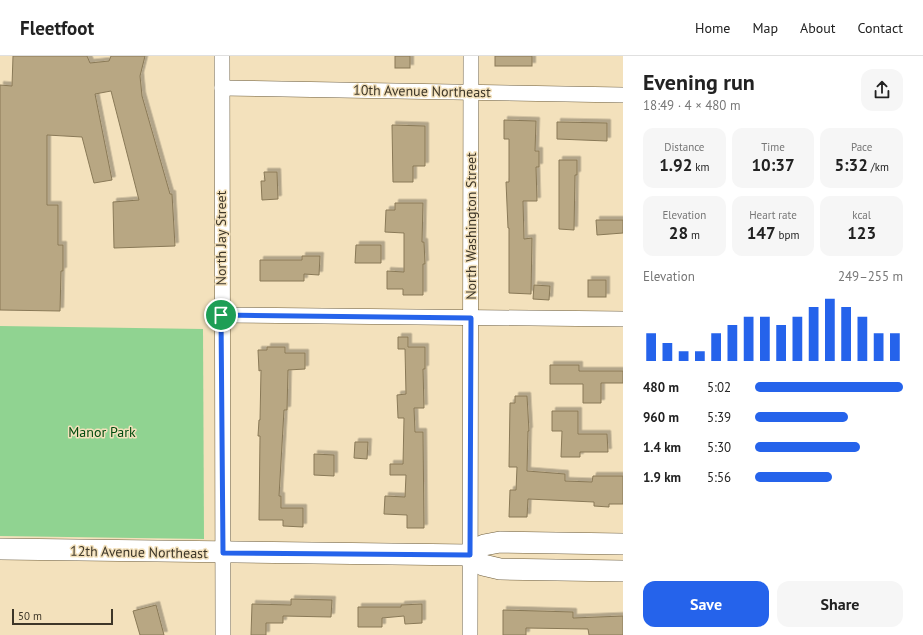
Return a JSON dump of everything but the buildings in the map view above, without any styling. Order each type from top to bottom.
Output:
[{"type":"street","name":"North Jay Street","points":[[222,56],[221,315],[223,635]]},
{"type":"street","name":"North Washington Street","points":[[470,635],[471,56]]},
{"type":"street","name":"10th Avenue Northeast","points":[[222,88],[623,95]]},
{"type":"street","points":[[221,315],[623,319]]},
{"type":"street","points":[[623,544],[500,542],[484,545],[470,555],[483,564],[500,569],[623,571]]},
{"type":"street","name":"12th Avenue Northeast","points":[[0,550],[470,555]]},
{"type":"green space","name":"Manor Park","points":[[0,326],[203,329],[204,539],[0,536]]},
{"type":"route","points":[[221,315],[471,318],[470,555],[223,553],[221,315]]}]
